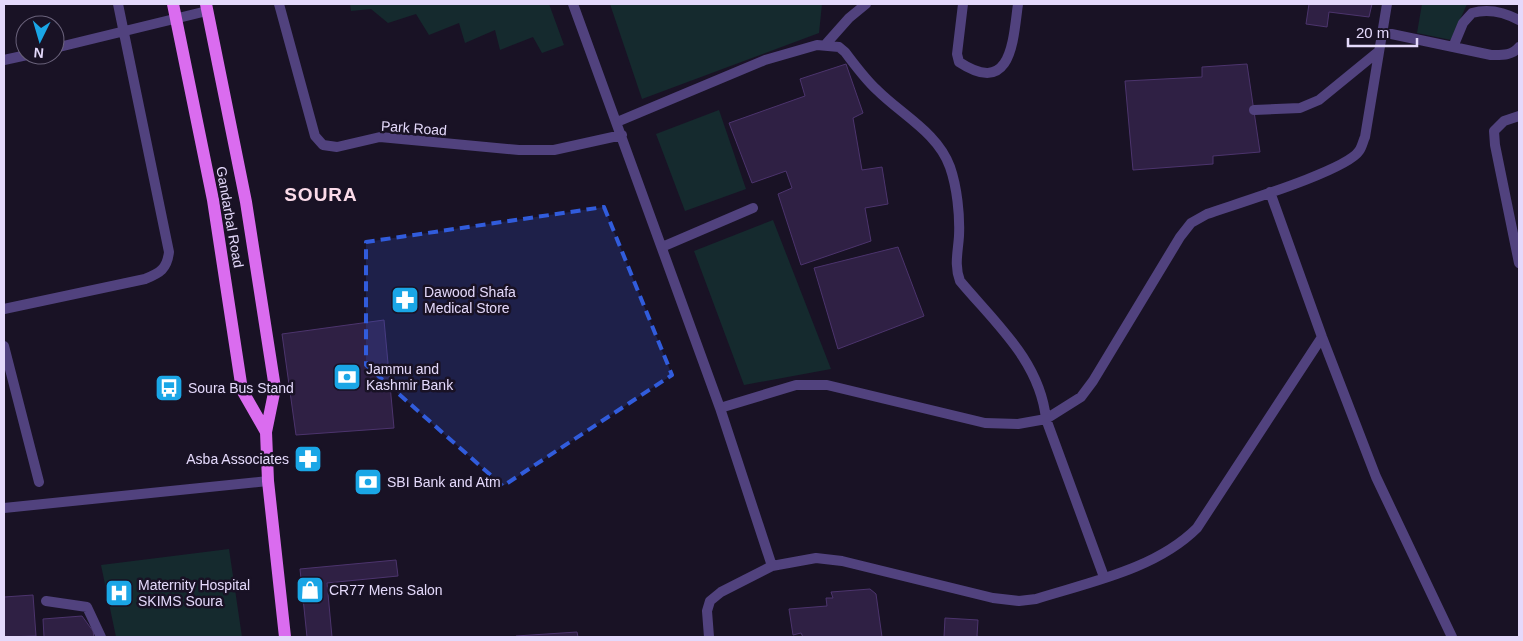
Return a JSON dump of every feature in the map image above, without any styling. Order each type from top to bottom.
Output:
[{"type":"main road","name":"Gandarbal Road","points":[[174,4],[213,200],[242,390],[266,432]]},
{"type":"main road","name":"Gandarbal Road","points":[[206,8],[246,202],[275,388],[266,432],[268,481],[285,637]]},
{"type":"street","points":[[4,309],[145,279],[164,269],[168,262],[169,252],[118,4]]},
{"type":"street","name":"Park Road","points":[[280,4],[316,136],[323,145],[348,146],[380,138],[510,149],[554,150],[622,135]]},
{"type":"street","points":[[573,4],[720,408],[772,566]]},
{"type":"street","points":[[825,45],[849,18],[866,4]]},
{"type":"street","points":[[963,4],[958,42],[958,62],[968,68],[985,72],[996,70],[1005,65],[1011,50],[1018,4]]},
{"type":"street","points":[[720,408],[796,385],[827,385],[985,423],[1018,424],[1046,419],[1081,397],[1180,237],[1191,223],[1207,214],[1321,175],[1359,152],[1365,137],[1387,4]]},
{"type":"street","points":[[65,46],[177,19],[206,8]]},
{"type":"street","points":[[1453,47],[1463,23],[1472,13],[1490,10],[1510,15],[1519,20]]},
{"type":"street","points":[[1382,32],[1491,55],[1505,55],[1516,51],[1519,47]]},
{"type":"street","points":[[617,122],[765,60],[817,45],[840,47],[875,88],[929,135],[942,150],[950,168],[958,214],[959,235],[956,270],[960,281],[1005,332],[1031,368],[1044,399],[1046,419],[1104,578]]},
{"type":"street","points":[[1254,110],[1300,108],[1319,100],[1379,51]]},
{"type":"street","points":[[1519,116],[1504,121],[1494,130],[1495,145],[1519,263]]},
{"type":"street","points":[[1270,192],[1322,337],[1376,477],[1452,637]]},
{"type":"street","points":[[662,247],[754,208]]},
{"type":"street","points":[[710,637],[707,611],[710,601],[721,592],[772,566],[816,558],[842,561],[993,598],[1019,601],[1036,599],[1104,578],[1160,557],[1186,540],[1197,528],[1322,337]]},
{"type":"street","points":[[4,346],[39,482]]},
{"type":"street","points":[[4,508],[268,481]]},
{"type":"street","points":[[46,601],[87,607],[102,637]]},
{"type":"highlighted area","points":[[604,207],[672,375],[503,486],[366,365],[366,242]]},
{"type":"green space","points":[[350,4],[549,4],[564,45],[542,53],[533,37],[500,50],[495,30],[465,43],[459,23],[429,35],[416,14],[388,23],[371,9],[351,11]]},
{"type":"green space","points":[[610,4],[822,4],[819,33],[642,99]]},
{"type":"green space","points":[[1422,4],[1467,4],[1451,40],[1417,33]]},
{"type":"green space","points":[[719,110],[746,189],[685,211],[656,134]]},
{"type":"green space","points":[[773,220],[831,369],[744,385],[694,251]]},
{"type":"green space","points":[[229,549],[242,637],[116,637],[101,565]]},
{"type":"building","points":[[1309,4],[1372,4],[1369,17],[1329,12],[1327,27],[1306,24]]},
{"type":"building","points":[[846,64],[863,113],[853,118],[862,170],[882,167],[888,204],[865,208],[871,241],[801,265],[778,194],[792,188],[786,171],[752,183],[729,123],[805,96],[800,79]]},
{"type":"building","points":[[1247,64],[1260,152],[1213,156],[1213,164],[1133,170],[1125,81],[1202,77],[1202,67]]},
{"type":"building","points":[[898,247],[924,316],[838,349],[814,268]]},
{"type":"building","points":[[384,320],[394,428],[296,435],[282,334]]},
{"type":"building","points":[[396,560],[398,576],[327,583],[332,637],[307,637],[300,569]]},
{"type":"building","points":[[870,589],[876,594],[882,637],[803,637],[801,633],[793,635],[789,609],[827,606],[826,598],[833,598],[831,592]]},
{"type":"building","points":[[33,595],[36,636],[4,637],[4,597]]},
{"type":"building","points":[[82,616],[93,631],[94,637],[44,637],[43,619]]},
{"type":"building","points":[[945,618],[978,620],[977,636],[980,637],[944,637]]},
{"type":"building","points":[[577,632],[578,637],[516,637],[516,636]]},
{"type":"place","name":"Dawood Shafa Medical Store","points":[[405,300]]},
{"type":"place","name":"Jammu and Kashmir Bank","points":[[347,377]]},
{"type":"place","name":"Soura Bus Stand","points":[[169,388]]},
{"type":"place","name":"Asba Associates","points":[[308,459]]},
{"type":"place","name":"SBI Bank and Atm","points":[[368,482]]},
{"type":"place","name":"CR77 Mens Salon","points":[[310,590]]},
{"type":"place","name":"Maternity Hospital SKIMS Soura","points":[[119,593]]},
{"type":"district","name":"SOURA","points":[[321,194]]}]
